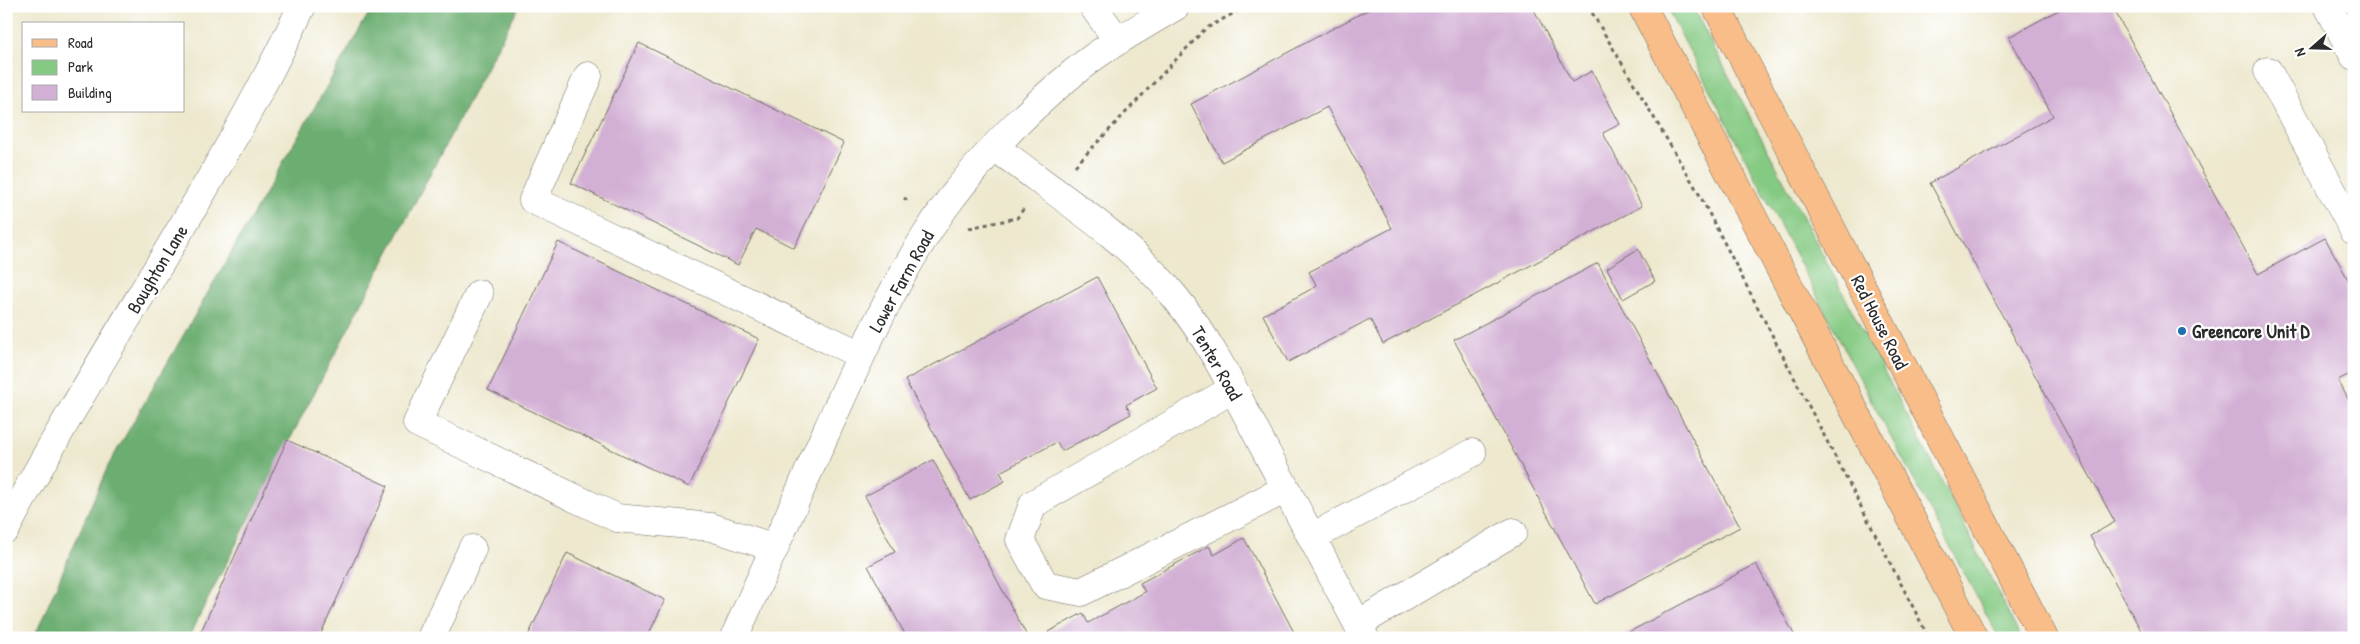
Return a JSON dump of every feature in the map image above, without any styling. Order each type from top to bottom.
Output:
[{"type":"main road","points":[[1642,6],[1974,638]]},
{"type":"main road","name":"Red House Road","points":[[1716,6],[2044,638]]},
{"type":"street","name":"Boughton Lane","points":[[6,529],[39,466],[206,189],[302,6]]},
{"type":"street","points":[[1093,6],[1118,41]]},
{"type":"street","name":"Lower Farm Road","points":[[734,638],[861,355],[897,284],[938,217],[971,173],[995,147],[1074,72],[1118,41],[1176,6]]},
{"type":"street","points":[[2328,6],[2354,56]]},
{"type":"street","points":[[2268,71],[2354,232]]},
{"type":"street","points":[[588,76],[533,200],[861,355]]},
{"type":"street","name":"Tenter Road","points":[[995,147],[1106,232],[1158,279],[1196,325],[1233,389],[1362,631]]},
{"type":"street","points":[[479,294],[417,423],[617,518],[711,527],[775,548]]},
{"type":"street","points":[[1233,389],[1033,504],[1020,540],[1045,585],[1081,592],[1286,489]]},
{"type":"street","points":[[1312,537],[1472,453]]},
{"type":"street","points":[[1362,631],[1513,532]]},
{"type":"street","points":[[431,638],[472,549]]},
{"type":"path","points":[[904,198],[959,230],[1017,218],[1022,209],[1072,169],[1205,29],[1247,6]]},
{"type":"path","points":[[1588,6],[1698,192],[1930,638]]},
{"type":"green space","points":[[373,6],[519,6],[300,420],[188,638],[34,638],[108,466]]},
{"type":"green space","points":[[1666,6],[1692,6],[1948,493],[2021,638],[1999,638],[1881,419]]},
{"type":"building","points":[[1375,6],[1532,6],[1572,82],[1592,71],[1620,124],[1603,133],[1642,206],[1383,344],[1370,319],[1288,362],[1263,315],[1317,286],[1309,272],[1392,228],[1327,107],[1222,162],[1191,104]]},
{"type":"building","name":"Greencore Unit D","points":[[2066,6],[2112,6],[2258,274],[2325,238],[2354,290],[2354,372],[2338,380],[2354,410],[2354,638],[2145,638],[2090,536],[2115,522],[1930,183],[2053,116],[2009,37]]},
{"type":"building","points":[[639,43],[844,143],[794,248],[756,229],[738,265],[571,183]]},
{"type":"building","points":[[558,242],[759,339],[689,487],[488,390]]},
{"type":"building","points":[[1638,249],[1655,281],[1623,299],[1607,268]]},
{"type":"building","points":[[1598,263],[1740,527],[1595,604],[1454,340]]},
{"type":"building","points":[[1097,277],[1157,388],[1126,405],[1131,414],[1062,451],[1057,442],[1000,472],[1005,481],[970,500],[905,380]]},
{"type":"building","points":[[287,440],[388,486],[319,638],[198,638]]},
{"type":"building","points":[[933,460],[1028,638],[907,638],[868,566],[895,552],[865,496]]},
{"type":"building","points":[[1244,538],[1297,638],[1051,638],[1048,632],[1083,613],[1088,623],[1145,592],[1140,583],[1209,546],[1214,555]]},
{"type":"building","points":[[567,553],[665,600],[647,638],[527,638]]},
{"type":"building","points":[[1756,564],[1796,638],[1618,638]]},
{"type":"place","name":"Greencore Unit D","points":[[2182,331]]}]
